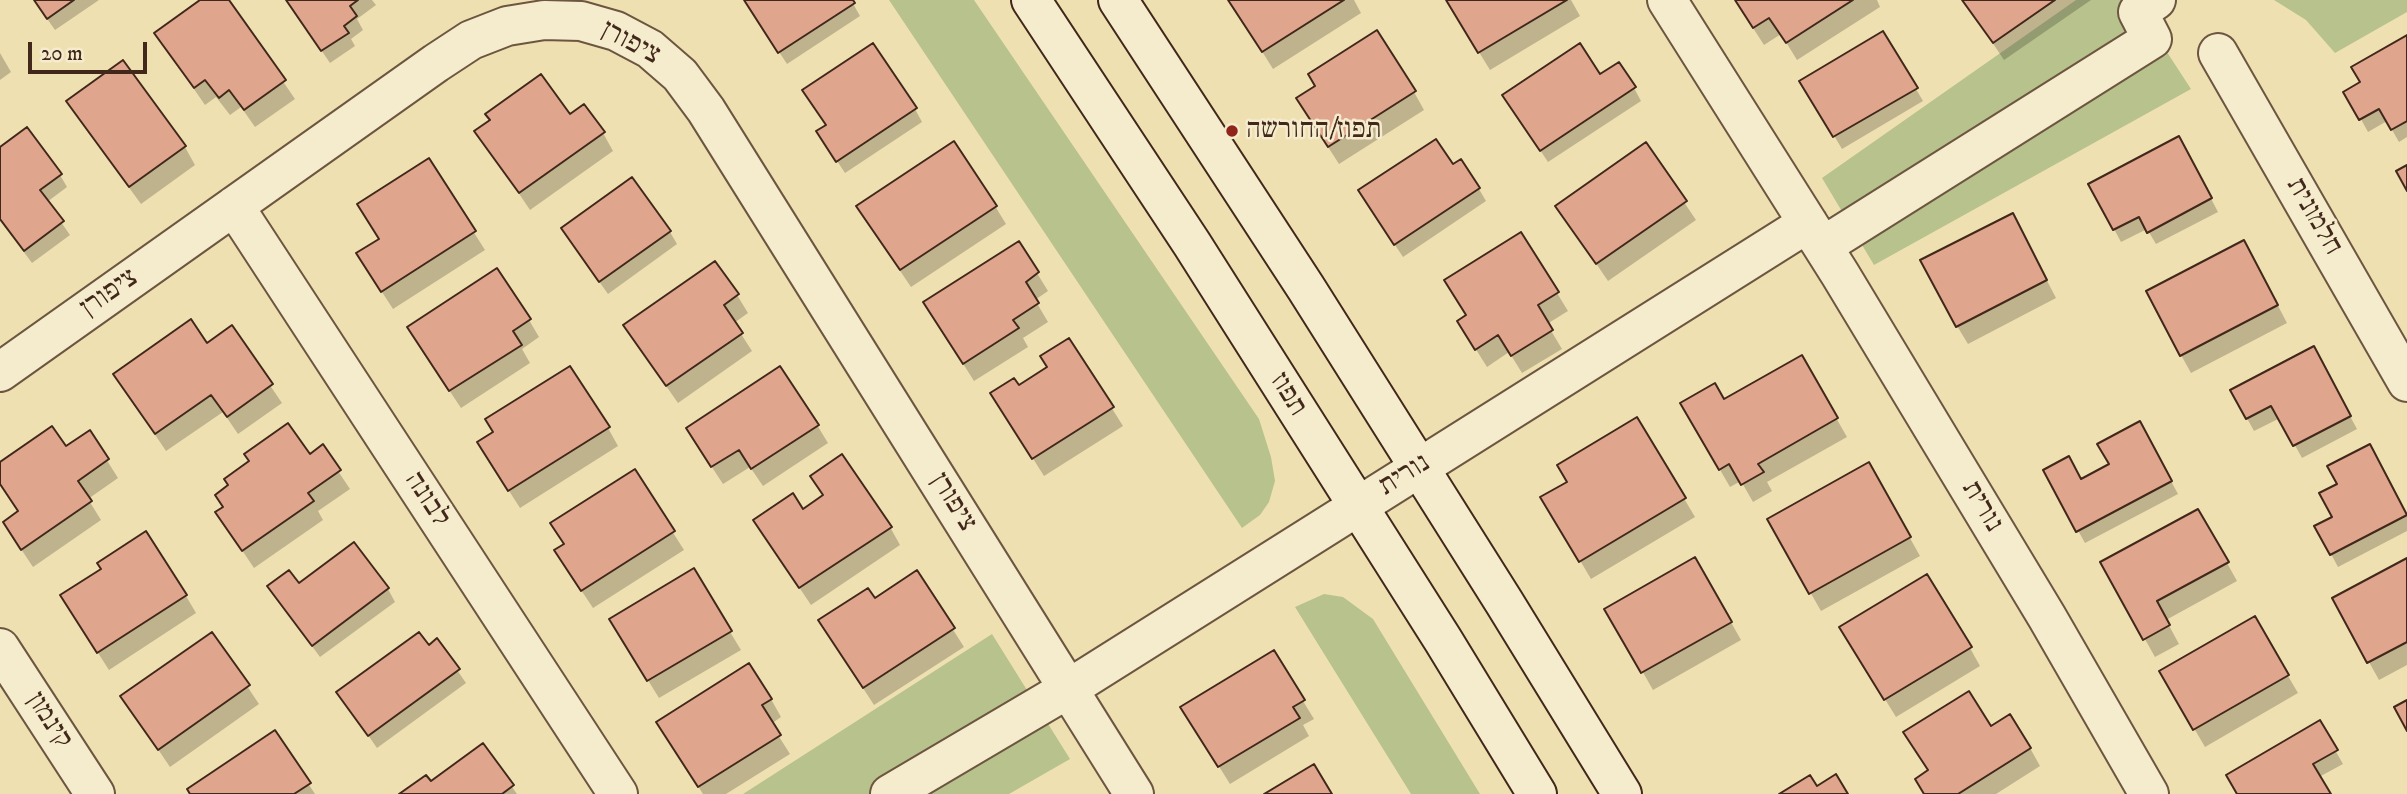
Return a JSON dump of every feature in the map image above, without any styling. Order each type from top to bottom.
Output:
[{"type":"street","name":"תפוז","points":[[1031,0],[1139,162],[1358,506],[1536,794]]},
{"type":"street","points":[[1118,0],[1253,205],[1420,468],[1622,794]]},
{"type":"street","name":"נורית","points":[[1667,0],[1944,445],[2149,794]]},
{"type":"street","points":[[1815,234],[2152,39],[2138,12],[2156,0]]},
{"type":"street","name":"ציפורן","points":[[0,372],[471,40],[507,26],[544,20],[581,21],[617,31],[650,49],[680,75],[706,110],[1134,794]]},
{"type":"street","name":"חלמונית","points":[[2218,53],[2407,382]]},
{"type":"street","name":"לבונה","points":[[234,205],[618,794]]},
{"type":"street","name":"נורית","points":[[1358,506],[1815,234]]},
{"type":"street","points":[[890,794],[1068,689],[1358,506]]},
{"type":"street","name":"קינמון","points":[[0,648],[95,794]]},
{"type":"green space","points":[[889,0],[974,0],[1259,419],[1271,457],[1275,481],[1269,502],[1260,515],[1242,528]]},
{"type":"green space","points":[[2076,0],[2133,0],[2191,89],[1874,265],[1822,178]]},
{"type":"green space","points":[[2274,0],[2407,0],[2407,12],[2335,53],[2306,20]]},
{"type":"green space","points":[[1324,594],[1343,597],[1373,619],[1480,794],[1411,794],[1295,607]]},
{"type":"green space","points":[[992,634],[1070,759],[1009,794],[743,794]]},
{"type":"building","points":[[34,0],[74,0],[47,19]]},
{"type":"building","points":[[200,0],[229,0],[286,80],[244,110],[229,90],[219,98],[205,80],[194,88],[154,33]]},
{"type":"building","points":[[286,0],[358,0],[350,6],[357,16],[344,26],[349,33],[321,51]]},
{"type":"building","points":[[744,0],[853,0],[855,3],[778,53]]},
{"type":"building","points":[[1228,0],[1344,0],[1262,52]]},
{"type":"building","points":[[1446,0],[1567,0],[1478,53]]},
{"type":"building","points":[[1735,0],[1853,0],[1786,43],[1769,18],[1753,28]]},
{"type":"building","points":[[1962,0],[2055,0],[1993,43]]},
{"type":"building","points":[[1377,30],[1416,91],[1328,147],[1296,98],[1315,86],[1308,74]]},
{"type":"building","points":[[1883,31],[1918,88],[1833,137],[1799,81]]},
{"type":"building","points":[[2407,35],[2407,121],[2391,130],[2379,109],[2359,120],[2343,92],[2360,82],[2351,67]]},
{"type":"building","points":[[873,43],[917,108],[836,162],[816,131],[826,125],[802,90]]},
{"type":"building","points":[[1580,43],[1600,74],[1619,62],[1636,87],[1540,151],[1502,95]]},
{"type":"building","points":[[123,60],[186,146],[129,187],[66,101]]},
{"type":"building","points":[[541,74],[570,114],[584,104],[605,132],[519,193],[474,131],[490,120],[485,114]]},
{"type":"building","points":[[27,127],[62,174],[40,190],[64,221],[24,251],[0,219],[0,147]]},
{"type":"building","points":[[2179,136],[2212,198],[2147,233],[2139,217],[2113,230],[2088,184]]},
{"type":"building","points":[[1436,139],[1453,164],[1461,159],[1480,188],[1394,245],[1358,190]]},
{"type":"building","points":[[954,141],[997,206],[900,270],[856,206]]},
{"type":"building","points":[[1646,142],[1687,201],[1596,264],[1555,206]]},
{"type":"building","points":[[429,158],[476,231],[381,292],[356,253],[379,239],[357,204]]},
{"type":"building","points":[[2407,165],[2407,191],[2396,171]]},
{"type":"building","points":[[632,177],[671,231],[599,282],[561,228]]},
{"type":"building","points":[[2013,213],[2047,280],[1956,327],[1920,260]]},
{"type":"building","points":[[1521,232],[1559,292],[1538,305],[1553,330],[1511,356],[1498,335],[1475,350],[1457,321],[1466,315],[1444,280]]},
{"type":"building","points":[[2244,240],[2278,305],[2180,356],[2146,291]]},
{"type":"building","points":[[1019,241],[1039,272],[1026,282],[1039,303],[1013,320],[1019,328],[963,364],[923,302]]},
{"type":"building","points":[[715,261],[739,294],[724,305],[743,333],[666,386],[623,325]]},
{"type":"building","points":[[497,268],[531,319],[513,331],[522,345],[449,391],[407,327]]},
{"type":"building","points":[[191,319],[207,343],[232,325],[273,384],[227,417],[211,395],[155,434],[113,374]]},
{"type":"building","points":[[1069,338],[1114,407],[1032,459],[990,393],[1014,378],[1019,385],[1047,367],[1040,356]]},
{"type":"building","points":[[2314,346],[2351,416],[2293,446],[2271,406],[2246,419],[2230,390]]},
{"type":"building","points":[[1802,355],[1838,418],[1758,464],[1764,472],[1741,485],[1729,464],[1719,470],[1680,403],[1715,383],[1724,399]]},
{"type":"building","points":[[570,366],[610,427],[508,491],[477,442],[493,432],[485,419]]},
{"type":"building","points":[[780,366],[819,425],[751,469],[739,450],[711,467],[686,428]]},
{"type":"building","points":[[1637,417],[1686,498],[1579,562],[1540,497],[1567,482],[1557,465]]},
{"type":"building","points":[[2140,421],[2172,481],[2076,532],[2043,470],[2069,456],[2081,479],[2109,464],[2097,444]]},
{"type":"building","points":[[288,423],[310,454],[323,444],[341,470],[308,493],[314,501],[242,551],[215,512],[223,507],[215,495],[228,485],[224,479],[249,461],[244,454]]},
{"type":"building","points":[[52,426],[66,446],[90,430],[109,459],[78,481],[92,501],[21,550],[3,522],[18,511],[0,484],[0,462]]},
{"type":"building","points":[[2370,444],[2407,515],[2330,555],[2314,526],[2332,517],[2319,493],[2337,484],[2327,466]]},
{"type":"building","points":[[842,454],[892,527],[799,588],[753,520],[793,493],[803,509],[823,495],[810,476]]},
{"type":"building","points":[[1869,462],[1911,537],[1809,594],[1767,519]]},
{"type":"building","points":[[635,469],[675,531],[581,591],[554,550],[564,544],[550,523]]},
{"type":"building","points":[[2198,509],[2229,562],[2157,601],[2170,625],[2143,640],[2100,562]]},
{"type":"building","points":[[146,531],[187,595],[97,653],[60,595],[101,569],[97,563]]},
{"type":"building","points":[[354,542],[389,588],[312,646],[267,586],[289,570],[299,583]]},
{"type":"building","points":[[1695,557],[1732,622],[1641,673],[1604,609]]},
{"type":"building","points":[[2407,558],[2407,642],[2367,663],[2332,598]]},
{"type":"building","points":[[694,568],[732,631],[647,681],[609,619]]},
{"type":"building","points":[[917,570],[955,628],[863,688],[818,620],[868,588],[875,598]]},
{"type":"building","points":[[1927,574],[1972,647],[1884,700],[1839,627]]},
{"type":"building","points":[[2255,616],[2289,675],[2193,730],[2159,671]]},
{"type":"building","points":[[212,632],[250,685],[158,750],[120,696]]},
{"type":"building","points":[[419,632],[429,645],[437,638],[460,669],[368,736],[336,692]]},
{"type":"building","points":[[1274,650],[1305,700],[1293,707],[1300,718],[1218,767],[1180,707]]},
{"type":"building","points":[[749,663],[772,699],[762,705],[781,735],[698,787],[656,722]]},
{"type":"building","points":[[1969,691],[1991,726],[2010,714],[2031,748],[1958,794],[1924,794],[1915,779],[1928,770],[1903,732]]},
{"type":"building","points":[[2407,700],[2407,731],[2394,707]]},
{"type":"building","points":[[2320,720],[2338,750],[2313,764],[2331,794],[2237,794],[2226,775]]},
{"type":"building","points":[[275,730],[311,783],[294,794],[190,794],[187,789]]},
{"type":"building","points":[[483,743],[514,785],[502,794],[399,794],[426,775],[431,781]]},
{"type":"building","points":[[1314,764],[1332,794],[1264,794]]},
{"type":"building","points":[[1836,774],[1848,794],[1779,794],[1810,775],[1817,786]]},
{"type":"place","name":"תפוז/החורשה","points":[[1232,131]]}]
